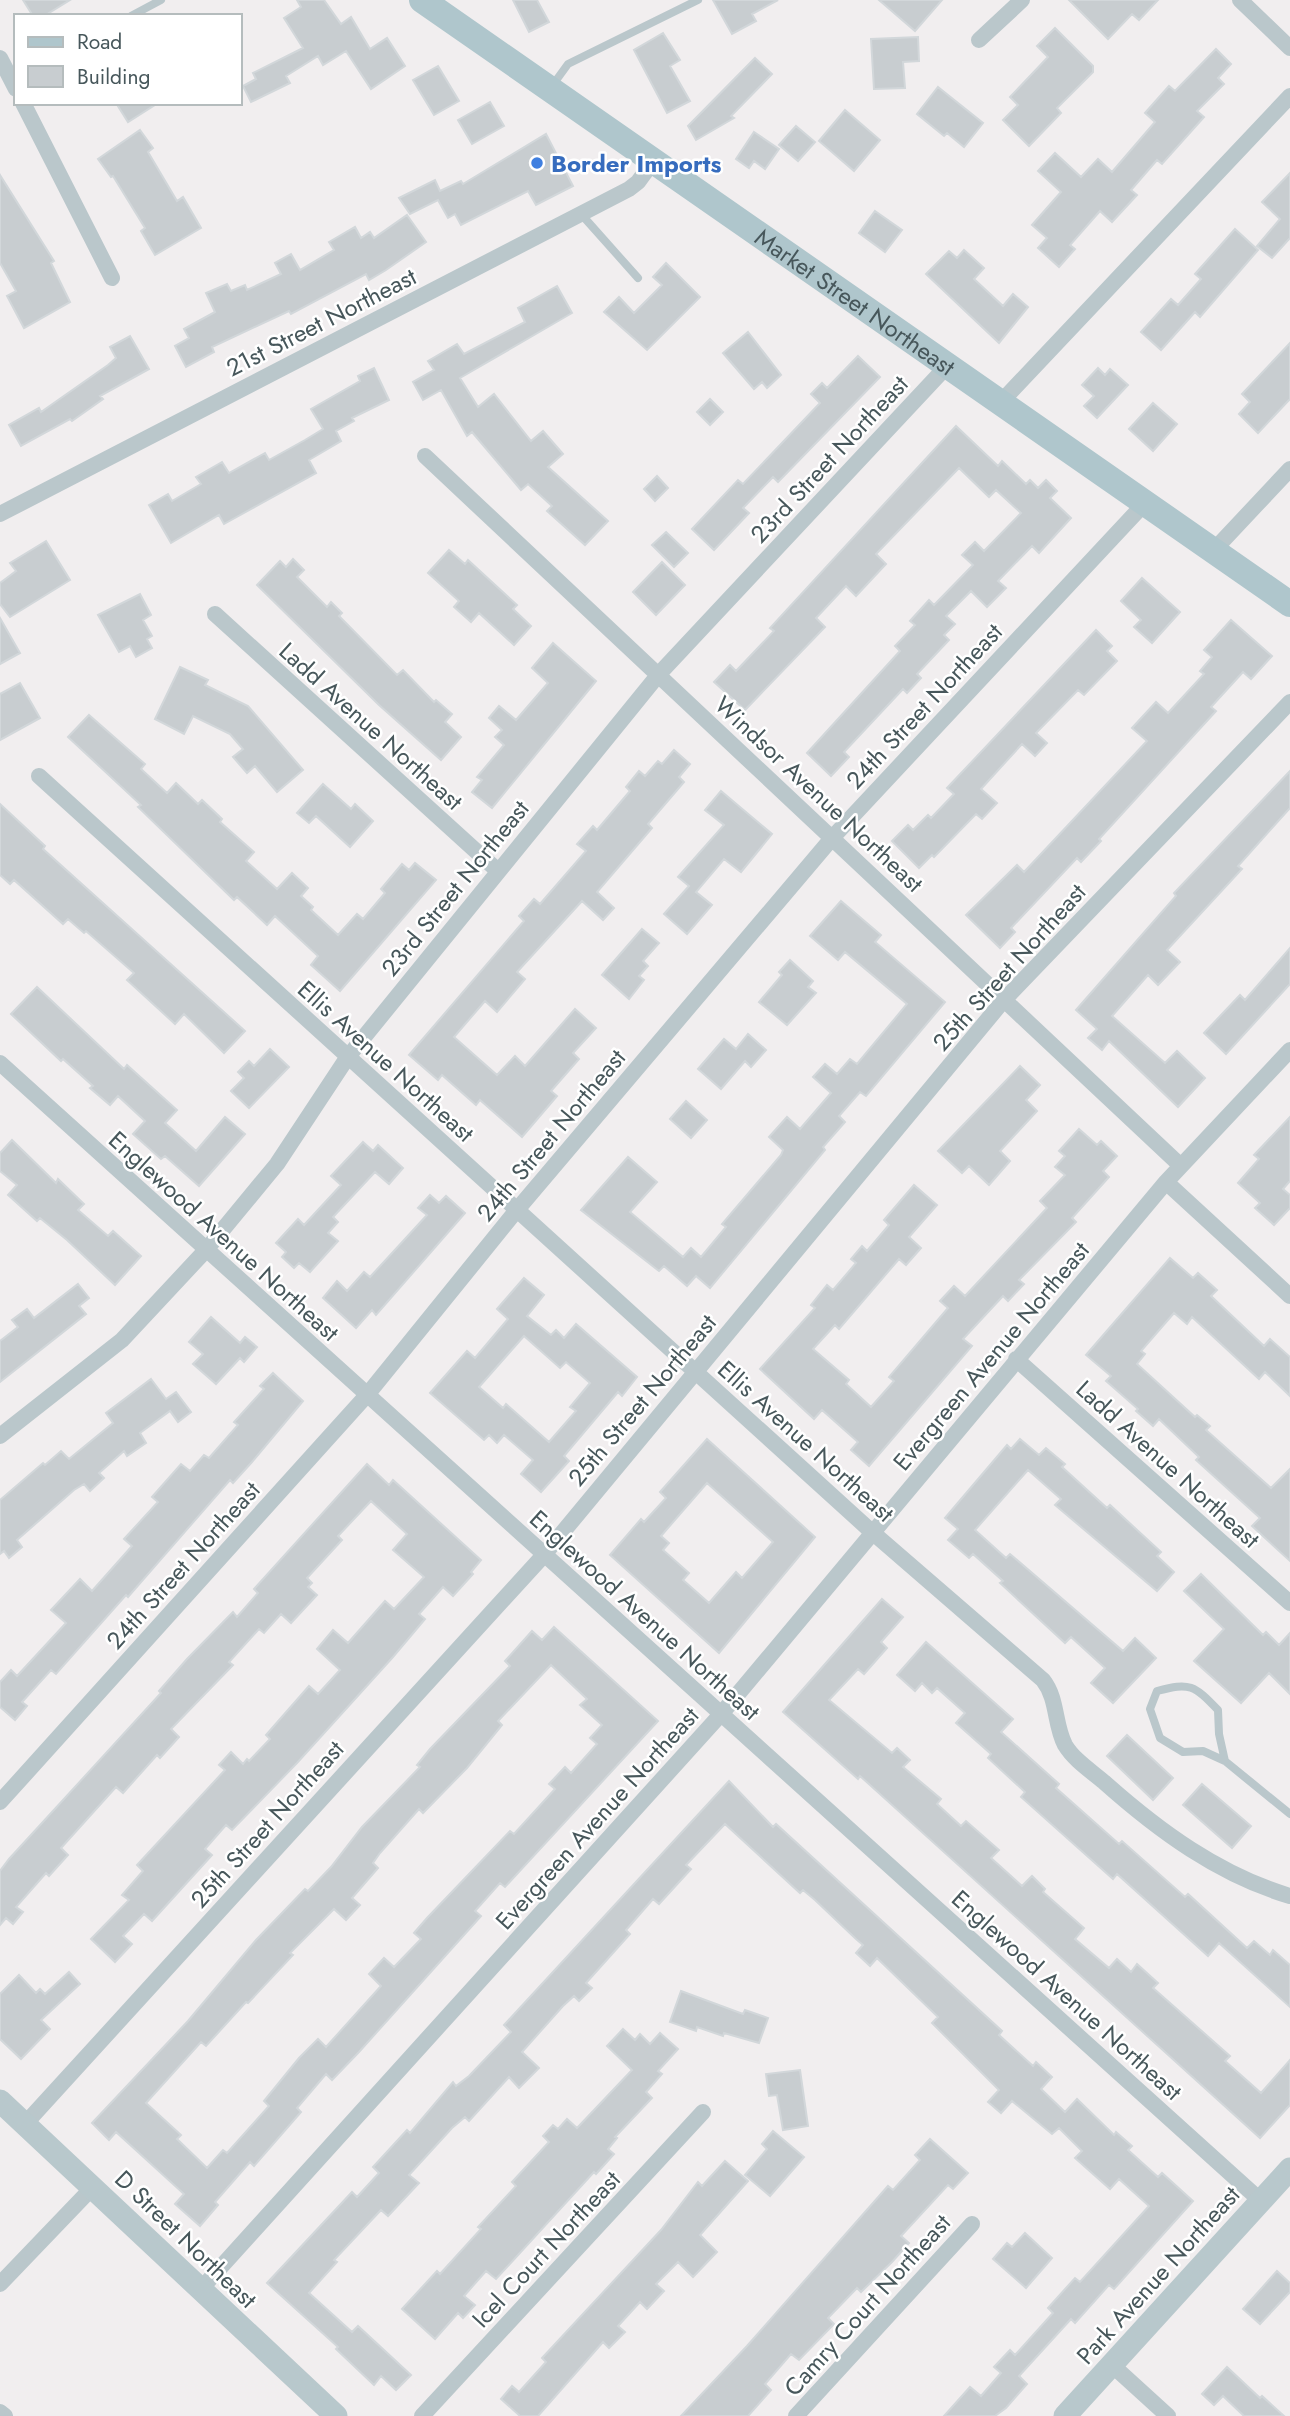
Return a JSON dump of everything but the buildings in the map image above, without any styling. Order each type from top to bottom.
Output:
[{"type":"main road","name":"Market Street Northeast","points":[[422,0],[1290,604]]},
{"type":"street","points":[[979,40],[1022,0]]},
{"type":"street","points":[[1240,0],[1290,48]]},
{"type":"street","points":[[0,58],[14,81]]},
{"type":"street","points":[[1001,402],[1290,96]]},
{"type":"street","points":[[24,105],[112,278]]},
{"type":"street","name":"21st Street Northeast","points":[[0,514],[629,189],[654,160]]},
{"type":"street","name":"23rd Street Northeast","points":[[0,1436],[122,1340],[206,1250],[277,1164],[347,1058],[659,674],[948,365]]},
{"type":"street","name":"Windsor Avenue Northeast","points":[[425,456],[1181,1166]]},
{"type":"street","points":[[1214,550],[1290,469]]},
{"type":"street","name":"24th Street Northeast","points":[[0,1802],[367,1395],[516,1211],[833,837],[1145,503]]},
{"type":"street","name":"Ladd Avenue Northeast","points":[[215,614],[498,871]]},
{"type":"street","name":"25th Street Northeast","points":[[25,2124],[543,1556],[1003,1001],[1290,702]]},
{"type":"street","name":"Ellis Avenue Northeast","points":[[39,776],[516,1211],[1042,1680],[1050,1690],[1065,1744],[1143,1817],[1168,1836],[1258,1887],[1290,1896]]},
{"type":"street","name":"Evergreen Avenue Northeast","points":[[200,2290],[723,1713],[1166,1182],[1290,1050]]},
{"type":"street","name":"Englewood Avenue Northeast","points":[[0,1063],[543,1556],[723,1713],[1261,2201]]},
{"type":"street","points":[[1166,1182],[1290,1296]]},
{"type":"street","name":"Ladd Avenue Northeast","points":[[1016,1359],[1290,1604]]},
{"type":"street","name":"D Street Northeast","points":[[0,2101],[336,2416]]},
{"type":"street","name":"Icel Court Northeast","points":[[422,2416],[703,2112]]},
{"type":"street","name":"Park Avenue Northeast","points":[[1065,2416],[1290,2169]]},
{"type":"street","points":[[0,2284],[93,2188]]},
{"type":"street","name":"Camry Court Northeast","points":[[796,2416],[972,2224]]},
{"type":"street","points":[[1112,2365],[1168,2416]]},
{"type":"street","points":[[0,2412],[5,2416]]},
{"type":"lane","points":[[135,14],[161,0]]},
{"type":"lane","points":[[549,90],[568,64],[698,0]]},
{"type":"lane","points":[[580,214],[638,278]]},
{"type":"lane","points":[[1225,1761],[1219,1734],[1218,1710],[1200,1691],[1184,1684],[1157,1690],[1150,1709],[1160,1738],[1183,1752],[1203,1751],[1225,1761],[1290,1814]]},
{"type":"place","name":"Border Imports","points":[[537,163]]}]
